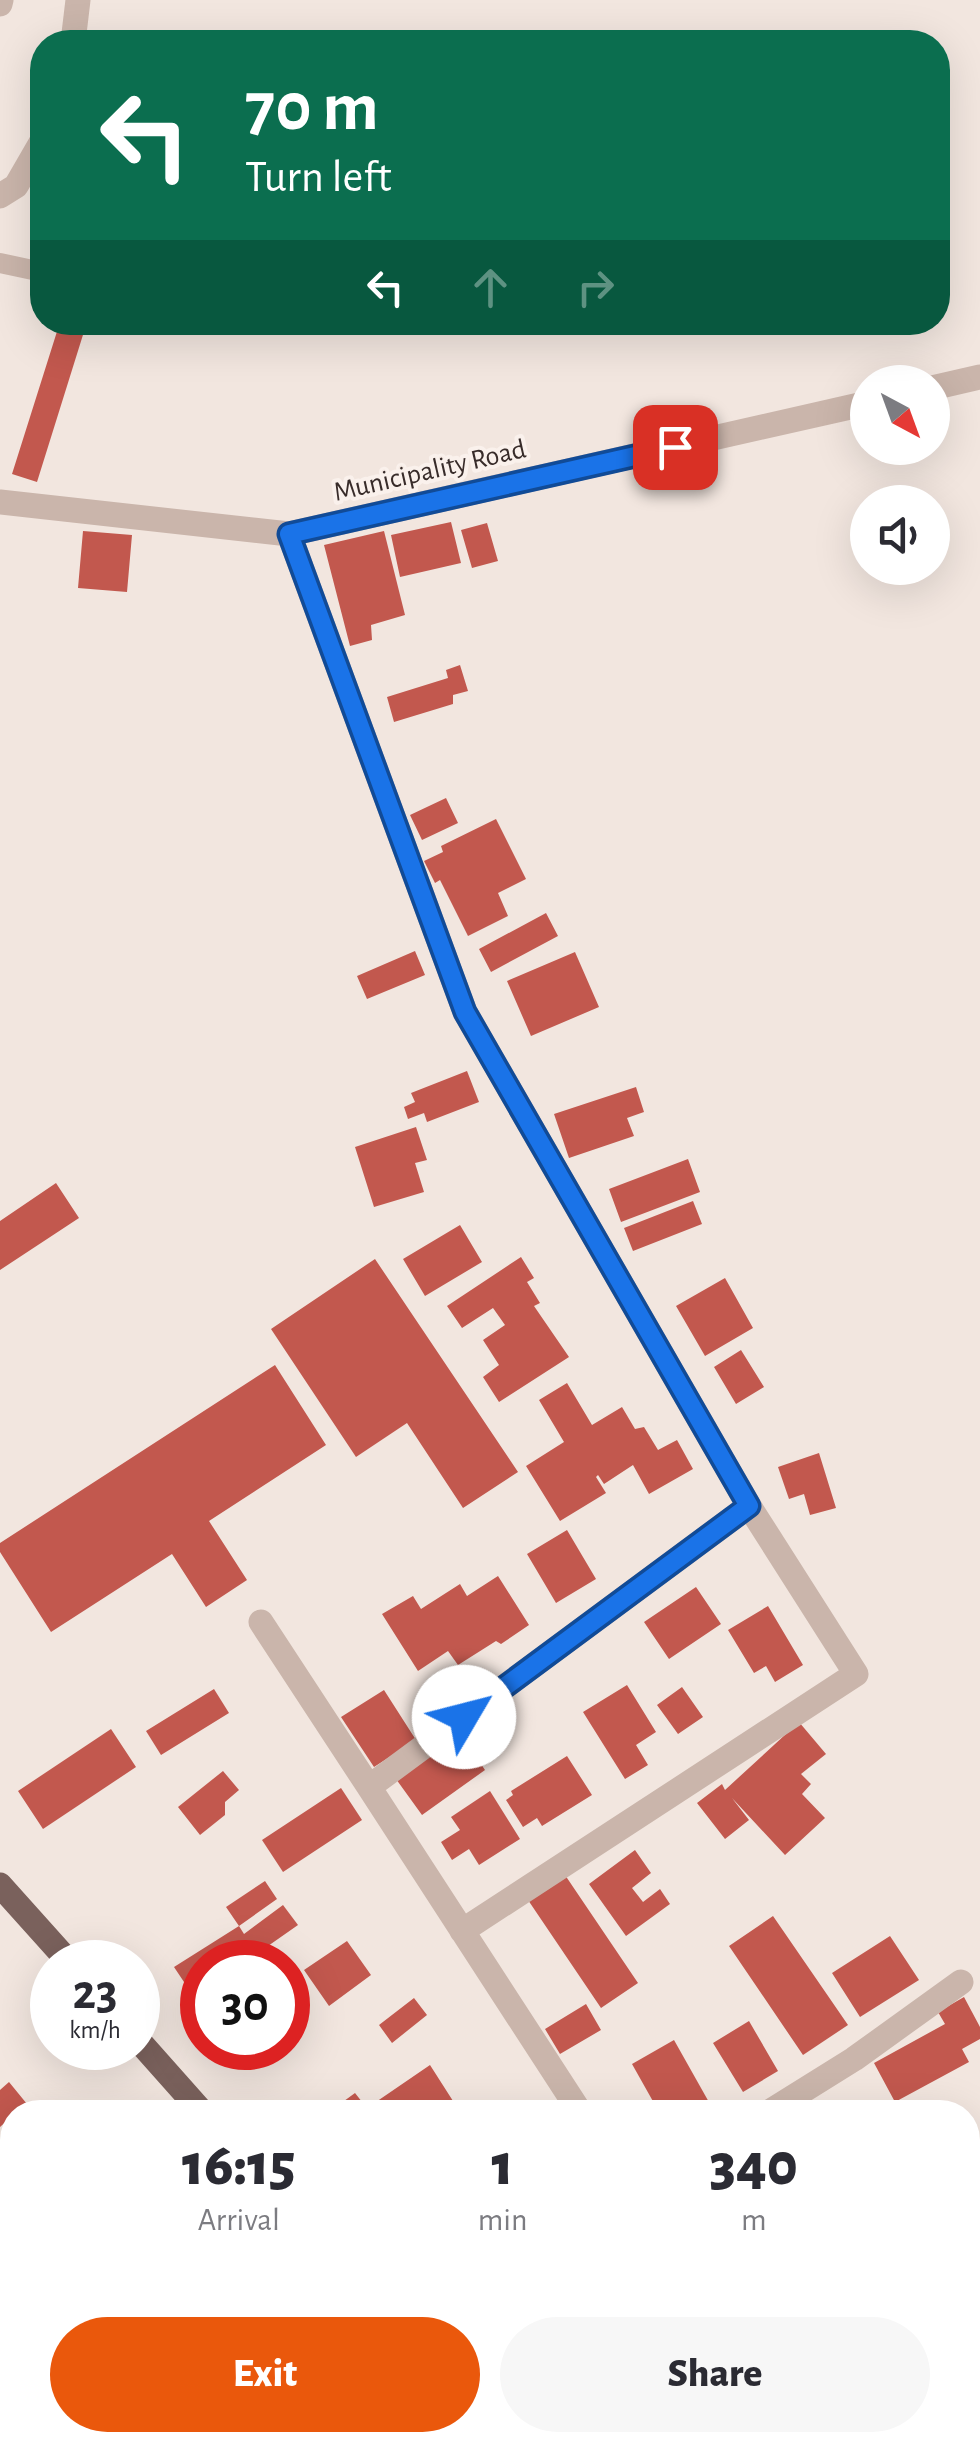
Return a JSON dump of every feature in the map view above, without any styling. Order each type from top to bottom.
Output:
[{"type":"main road","points":[[0,1885],[49,1940]]},
{"type":"main road","points":[[160,2065],[191,2100]]},
{"type":"street","points":[[74,30],[78,0]]},
{"type":"street","points":[[0,196],[16,186],[30,162]]},
{"type":"street","points":[[950,384],[980,377]]},
{"type":"street","name":"Municipality Road","points":[[0,502],[289,534],[850,407]]},
{"type":"street","points":[[289,534],[465,1012],[749,1506],[856,1674],[462,1931]]},
{"type":"street","points":[[369,1787],[749,1506]]},
{"type":"street","points":[[261,1622],[572,2100]]},
{"type":"street","points":[[789,2100],[961,1982]]},
{"type":"lane","points":[[0,263],[30,269]]},
{"type":"building","points":[[56,335],[83,335],[37,482],[12,474]]},
{"type":"building","points":[[451,522],[461,563],[400,577],[391,535]]},
{"type":"building","points":[[487,523],[498,561],[472,568],[461,530]]},
{"type":"building","points":[[83,531],[132,535],[127,592],[78,588]]},
{"type":"building","points":[[384,531],[405,615],[371,625],[372,640],[350,646],[324,545]]},
{"type":"building","points":[[460,665],[468,691],[453,695],[453,704],[394,722],[387,697],[448,678],[446,670]]},
{"type":"building","points":[[446,798],[458,823],[422,840],[410,815]]},
{"type":"building","points":[[496,819],[526,879],[498,893],[508,916],[468,936],[440,880],[435,883],[424,861],[443,852],[441,846]]},
{"type":"building","points":[[546,913],[558,936],[491,972],[479,949]]},
{"type":"building","points":[[415,951],[425,975],[367,999],[357,976]]},
{"type":"building","points":[[575,952],[599,1007],[531,1036],[507,981]]},
{"type":"building","points":[[467,1071],[479,1102],[427,1122],[424,1113],[408,1119],[404,1107],[415,1102],[411,1093]]},
{"type":"building","points":[[636,1087],[644,1112],[627,1118],[634,1136],[569,1158],[554,1114]]},
{"type":"building","points":[[416,1127],[427,1160],[415,1163],[424,1192],[374,1207],[355,1147]]},
{"type":"building","points":[[688,1159],[700,1192],[621,1222],[609,1189]]},
{"type":"building","points":[[56,1183],[79,1218],[0,1270],[0,1221]]},
{"type":"building","points":[[693,1201],[702,1224],[633,1251],[624,1228]]},
{"type":"building","points":[[460,1225],[482,1262],[425,1296],[403,1259]]},
{"type":"building","points":[[521,1257],[534,1278],[527,1282],[540,1303],[534,1306],[569,1357],[499,1402],[483,1377],[499,1365],[483,1340],[505,1325],[493,1308],[462,1328],[447,1306]]},
{"type":"building","points":[[375,1259],[518,1472],[463,1508],[407,1423],[356,1457],[271,1329]]},
{"type":"building","points":[[725,1278],[753,1328],[705,1356],[676,1306]]},
{"type":"building","points":[[741,1350],[764,1387],[736,1404],[714,1367]]},
{"type":"building","points":[[275,1365],[326,1445],[209,1521],[247,1580],[206,1607],[172,1554],[51,1632],[0,1552],[0,1543]]},
{"type":"building","points":[[567,1383],[592,1425],[622,1407],[635,1429],[644,1427],[658,1450],[677,1440],[693,1469],[649,1494],[633,1465],[604,1484],[598,1475],[606,1493],[560,1521],[526,1466],[564,1442],[539,1400]]},
{"type":"building","points":[[819,1453],[836,1508],[810,1515],[804,1494],[789,1499],[778,1467]]},
{"type":"building","points":[[567,1530],[596,1579],[556,1603],[527,1554]]},
{"type":"building","points":[[498,1576],[529,1625],[458,1665],[448,1651],[418,1671],[382,1614],[413,1596],[421,1609],[460,1584],[467,1596]]},
{"type":"building","points":[[696,1587],[721,1624],[669,1659],[644,1622]]},
{"type":"building","points":[[768,1606],[803,1665],[775,1682],[766,1666],[754,1673],[728,1630]]},
{"type":"building","points":[[627,1685],[656,1732],[636,1745],[648,1765],[625,1779],[583,1712]]},
{"type":"building","points":[[682,1687],[703,1717],[678,1734],[657,1705]]},
{"type":"building","points":[[214,1689],[229,1713],[161,1755],[146,1731]]},
{"type":"building","points":[[384,1690],[416,1740],[374,1767],[341,1717]]},
{"type":"building","points":[[799,1722],[826,1754],[801,1774],[811,1784],[802,1794],[825,1818],[785,1855],[732,1798],[749,1820],[725,1839],[697,1803],[722,1784],[725,1790]]},
{"type":"building","points":[[111,1729],[136,1767],[43,1829],[18,1791]]},
{"type":"building","points":[[457,1729],[485,1770],[422,1815],[396,1779]]},
{"type":"building","points":[[567,1756],[592,1795],[542,1826],[537,1818],[523,1827],[506,1800],[513,1795],[511,1791]]},
{"type":"building","points":[[223,1771],[239,1790],[225,1802],[225,1815],[200,1835],[178,1807]]},
{"type":"building","points":[[341,1788],[362,1820],[283,1872],[262,1840]]},
{"type":"building","points":[[490,1791],[520,1839],[479,1865],[469,1849],[452,1860],[441,1842],[460,1830],[451,1817]]},
{"type":"building","points":[[635,1850],[651,1873],[632,1888],[643,1902],[660,1889],[670,1904],[626,1936],[589,1884]]},
{"type":"building","points":[[565,1875],[638,1983],[601,2008],[528,1900]]},
{"type":"building","points":[[265,1881],[277,1899],[239,1926],[226,1907]]},
{"type":"building","points":[[283,1905],[298,1925],[277,1940],[217,1940],[239,1926],[244,1934]]},
{"type":"building","points":[[773,1916],[848,2025],[803,2055],[729,1946]]},
{"type":"building","points":[[890,1936],[919,1980],[860,2017],[832,1973]]},
{"type":"building","points":[[347,1941],[371,1975],[329,2006],[310,1979],[310,1966]]},
{"type":"building","points":[[964,1997],[980,2027],[980,2039],[962,2049],[969,2062],[894,2100],[874,2063],[945,2024],[938,2012]]},
{"type":"building","points":[[414,1998],[427,2015],[392,2043],[379,2025]]},
{"type":"building","points":[[586,2004],[601,2030],[560,2054],[545,2029]]},
{"type":"building","points":[[749,2021],[778,2071],[743,2092],[713,2043]]},
{"type":"building","points":[[674,2040],[708,2100],[652,2100],[632,2064]]},
{"type":"building","points":[[430,2065],[452,2100],[379,2100]]},
{"type":"building","points":[[9,2082],[24,2100],[0,2100],[0,2090]]},
{"type":"route","points":[[464,1717],[749,1506],[465,1012],[289,534],[675,447]]}]
